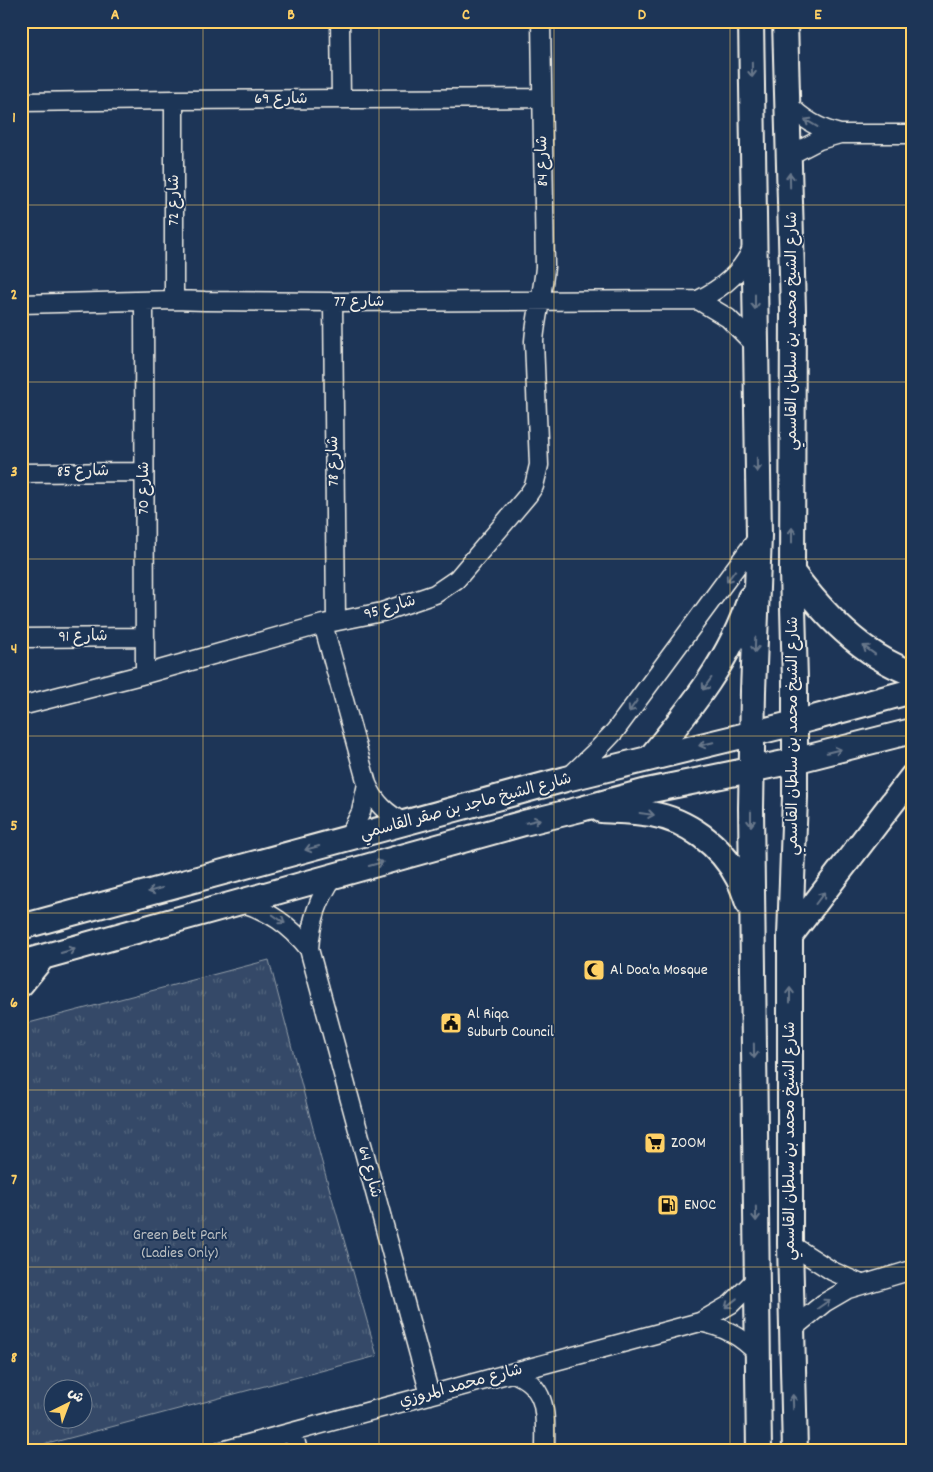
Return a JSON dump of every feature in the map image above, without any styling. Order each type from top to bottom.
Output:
[{"type":"main road","name":"شارع الشيخ محمد بن سلطان القاسمي","points":[[751,21],[759,536],[752,770],[759,1451]]},
{"type":"main road","name":"شارع الشيخ محمد بن سلطان القاسمي","points":[[785,21],[793,310],[792,572],[796,680],[790,936],[790,1244],[795,1451]]},
{"type":"main road","points":[[792,572],[816,604],[844,631],[876,655],[912,673]]},
{"type":"main road","points":[[650,758],[676,727],[715,673],[743,618],[757,577]]},
{"type":"main road","name":"شارع الشيخ ماجد بن صقر القاسمي","points":[[21,927],[566,780],[912,692]]},
{"type":"main road","name":"شارع الشيخ ماجد بن صقر القاسمي","points":[[32,961],[524,823],[647,791],[794,761],[912,731]]},
{"type":"main road","points":[[790,936],[912,777]]},
{"type":"main road","points":[[582,809],[651,814],[687,826],[717,848],[729,863],[739,879],[752,915]]},
{"type":"main road","points":[[21,984],[32,961]]},
{"type":"street","points":[[340,21],[341,99]]},
{"type":"street","name":"شارع 84","points":[[541,21],[545,266],[541,302]]},
{"type":"street","name":"شارع 69","points":[[21,102],[542,98]]},
{"type":"street","name":"شارع 72","points":[[174,100],[174,300]]},
{"type":"street","points":[[787,103],[816,126],[840,134]]},
{"type":"street","points":[[790,155],[814,142],[840,134],[912,134]]},
{"type":"street","name":"شارع 77","points":[[21,304],[174,300],[205,302],[541,302],[698,300],[728,282],[748,258],[754,243]]},
{"type":"street","points":[[698,300],[728,318],[755,345]]},
{"type":"street","name":"شارع 70","points":[[144,301],[145,674]]},
{"type":"street","name":"شارع 78","points":[[333,302],[329,623],[367,784]]},
{"type":"street","name":"شارع 95","points":[[21,706],[329,623],[359,618],[405,606],[443,590],[463,572],[534,486],[539,465],[534,341],[541,302]]},
{"type":"street","name":"شارع 85","points":[[21,473],[144,472]]},
{"type":"street","points":[[566,780],[615,731],[759,536]]},
{"type":"street","name":"شارع 91","points":[[21,638],[145,637]]},
{"type":"street","points":[[367,784],[382,808],[405,823]]},
{"type":"street","points":[[348,838],[361,812],[367,784]]},
{"type":"street","name":"شارع 64","points":[[334,876],[325,889],[313,918],[309,949],[430,1395]]},
{"type":"street","name":"شارع 64","points":[[240,902],[272,914],[286,924],[309,949]]},
{"type":"street","points":[[790,1244],[832,1271],[861,1284]]},
{"type":"street","points":[[791,1330],[824,1303],[836,1296],[861,1284],[912,1270]]},
{"type":"street","name":"شارع محمد المروزي","points":[[222,1451],[700,1322],[731,1304],[757,1278]]},
{"type":"street","name":"شارع محمد المروزي","points":[[700,1322],[717,1325],[732,1332],[758,1354]]},
{"type":"street","points":[[513,1373],[522,1376],[531,1383],[542,1401],[545,1411],[545,1451]]},
{"type":"street","points":[[293,1432],[298,1451]]},
{"type":"green space","name":"Green Belt Park (Ladies Only)","points":[[269,960],[321,1159],[377,1356],[21,1451],[21,1025]]},
{"type":"place","name":"Al Doa'a Mosque","points":[[594,970]]},
{"type":"place","name":"Al Riqa Suburb Council","points":[[451,1023]]},
{"type":"place","name":"ZOOM","points":[[655,1143]]},
{"type":"place","name":"ENOC","points":[[668,1205]]}]
